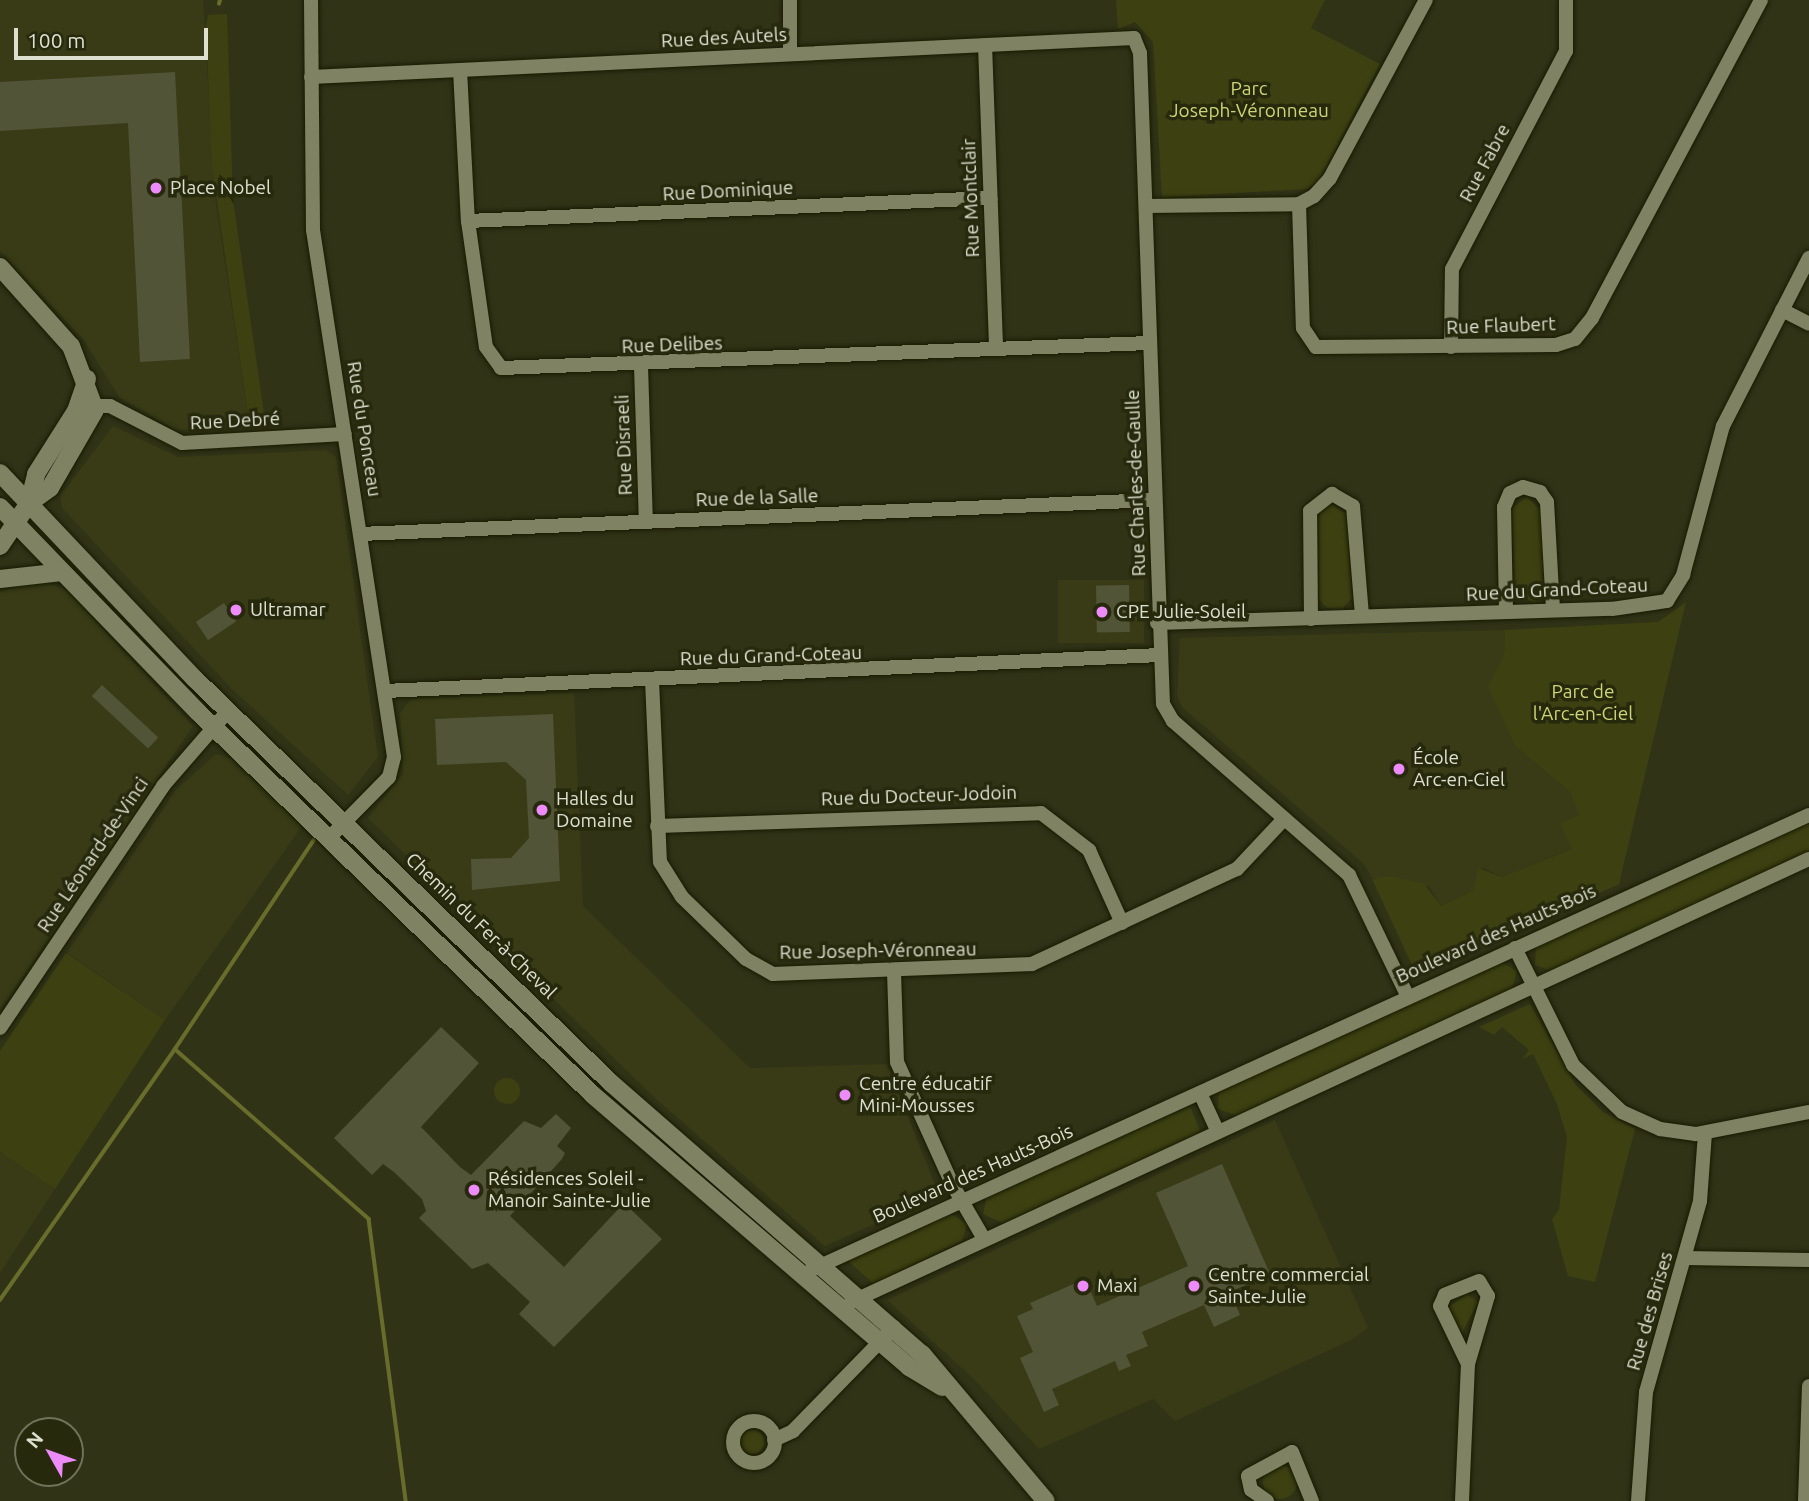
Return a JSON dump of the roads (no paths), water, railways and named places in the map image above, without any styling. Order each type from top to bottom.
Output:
[{"type":"street","name":"Rue du Ponceau","points":[[311,0],[313,230],[385,691],[392,772],[329,838]]},
{"type":"street","points":[[790,0],[790,54]]},
{"type":"street","points":[[1146,206],[1299,204],[1330,178],[1426,0]]},
{"type":"street","name":"Rue Fabre","points":[[1451,347],[1451,269],[1566,51],[1566,0]]},
{"type":"street","name":"Rue Flaubert","points":[[1299,204],[1302,322],[1311,344],[1328,351],[1556,345],[1584,331],[1761,0]]},
{"type":"street","name":"Rue des Autels","points":[[311,76],[985,45],[1137,42]]},
{"type":"street","name":"Rue Charles-de-Gaulle","points":[[1137,42],[1146,206],[1156,500],[1157,622],[1169,716],[1353,880],[1407,995]]},
{"type":"street","name":"Rue Montclair","points":[[985,45],[996,349]]},
{"type":"street","name":"Rue Delibes","points":[[460,70],[468,221],[486,347],[501,368],[641,366],[1150,343]]},
{"type":"street","name":"Rue Dominique","points":[[468,221],[990,198]]},
{"type":"street","name":"Rue du Grand-Coteau","points":[[1157,622],[1651,606],[1673,596],[1707,467],[1809,258]]},
{"type":"street","points":[[0,267],[65,337],[87,379],[94,406],[83,439],[50,488],[29,503]]},
{"type":"street","points":[[1782,310],[1809,324]]},
{"type":"street","name":"Rue Disraeli","points":[[641,366],[646,522]]},
{"type":"street","points":[[0,546],[29,503],[36,474],[76,411],[87,379]]},
{"type":"street","name":"Rue Debré","points":[[94,406],[110,407],[182,443],[345,434]]},
{"type":"street","name":"Chemin du Fer-à-Cheval","points":[[0,473],[228,711],[630,1100],[822,1263],[894,1328],[1046,1501]]},
{"type":"street","points":[[1506,612],[1504,507],[1510,493],[1523,487],[1540,492],[1547,502],[1553,610]]},
{"type":"street","points":[[1311,619],[1310,512],[1332,494],[1353,506],[1362,617]]},
{"type":"street","name":"Rue de la Salle","points":[[360,534],[1156,500]]},
{"type":"street","name":"Chemin du Fer-à-Cheval","points":[[0,507],[214,728],[593,1095],[801,1276],[881,1342],[949,1392]]},
{"type":"street","points":[[0,579],[62,572]]},
{"type":"street","name":"Rue du Grand-Coteau","points":[[385,691],[1160,654]]},
{"type":"street","name":"Rue Joseph-Véronneau","points":[[652,680],[660,862],[671,884],[758,968],[792,975],[1022,967],[1237,869],[1284,819]]},
{"type":"street","name":"Rue Léonard-de-Vinci","points":[[0,1028],[163,786],[228,711]]},
{"type":"street","name":"Rue du Docteur-Jodoin","points":[[657,826],[1041,813],[1089,850],[1122,923]]},
{"type":"street","name":"Boulevard des Hauts-Bois","points":[[801,1276],[822,1263],[1200,1093],[1407,995],[1809,815]]},
{"type":"street","points":[[350,858],[369,864],[398,889],[410,886]]},
{"type":"street","points":[[839,1307],[1217,1130],[1809,859]]},
{"type":"street","points":[[1515,948],[1569,1059],[1604,1099],[1660,1129],[1706,1133],[1809,1112]]},
{"type":"street","points":[[894,972],[897,1062],[984,1239]]},
{"type":"street","points":[[1200,1093],[1217,1130]]},
{"type":"street","name":"Rue des Brises","points":[[1638,1501],[1646,1392],[1702,1190],[1706,1133]]},
{"type":"street","points":[[1685,1258],[1809,1260]]},
{"type":"street","points":[[1462,1501],[1468,1364],[1488,1301],[1479,1281],[1445,1295],[1440,1306],[1468,1364]]},
{"type":"street","points":[[774,1440],[793,1431],[894,1328]]},
{"type":"street","points":[[1805,1501],[1809,1386]]},
{"type":"street","points":[[1267,1501],[1255,1495],[1248,1476],[1292,1452],[1312,1501]]},
{"type":"waterway","points":[[219,4],[220,0]]},
{"type":"waterway","points":[[175,1049],[314,840]]},
{"type":"waterway","points":[[0,1300],[175,1049],[369,1219],[406,1501]]},
{"type":"place","name":"Place Nobel","points":[[156,188]]},
{"type":"place","name":"Ultramar","points":[[236,610]]},
{"type":"place","name":"CPE Julie-Soleil","points":[[1102,612]]},
{"type":"place","name":"École Arc-en-Ciel","points":[[1399,769]]},
{"type":"place","name":"Halles du Domaine","points":[[542,810]]},
{"type":"place","name":"Centre éducatif Mini-Mousses","points":[[845,1095]]},
{"type":"place","name":"Résidences Soleil - Manoir Sainte-Julie","points":[[474,1190]]},
{"type":"place","name":"Maxi","points":[[1083,1286]]},
{"type":"place","name":"Centre commercial Sainte-Julie","points":[[1194,1286]]},
{"type":"park label","name":"Parc Joseph-Véronneau","points":[[1249,100]]},
{"type":"park label","name":"Parc de l'Arc-en-Ciel","points":[[1583,703]]}]
